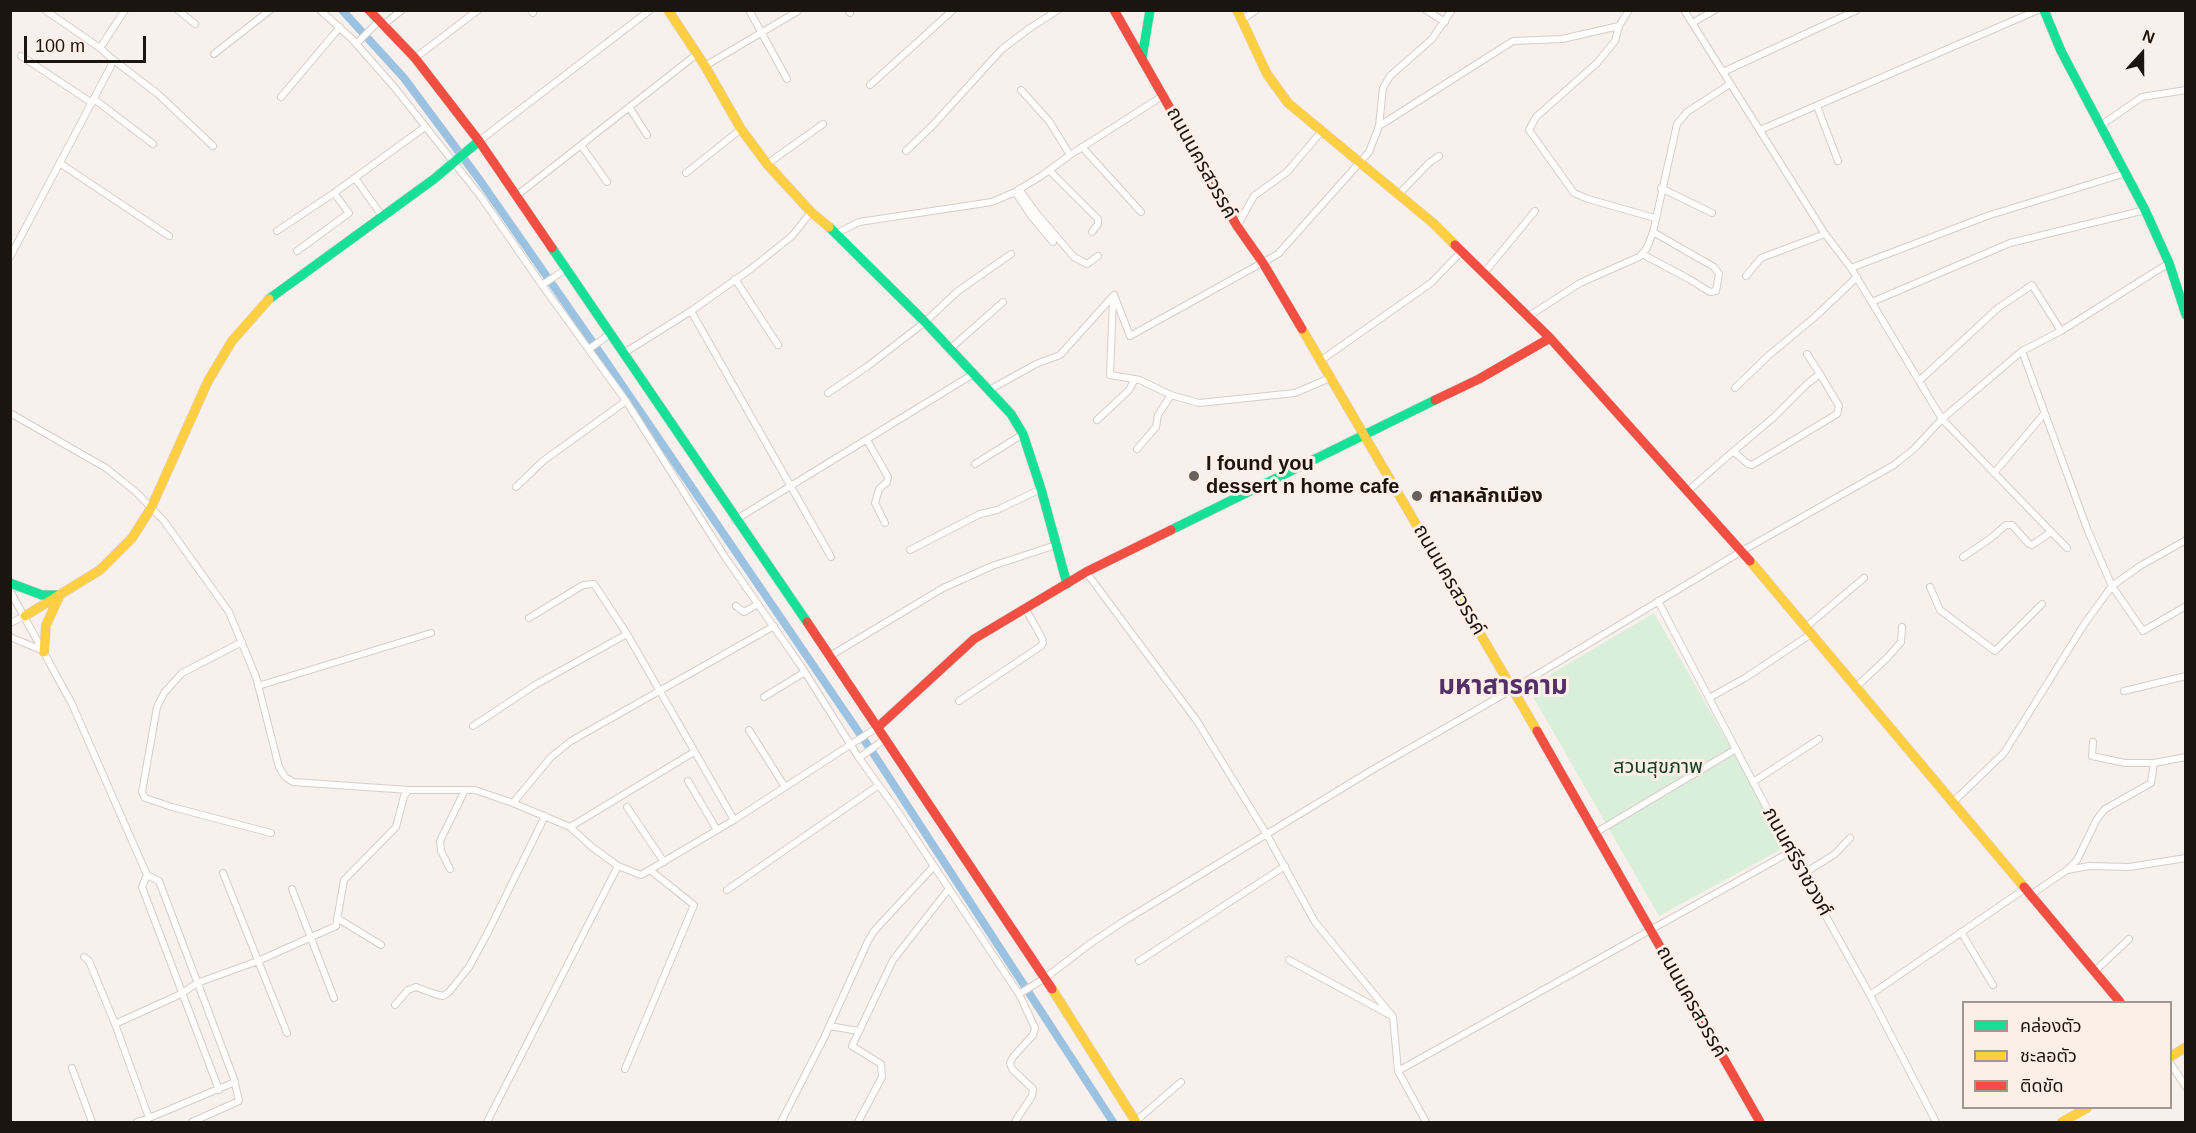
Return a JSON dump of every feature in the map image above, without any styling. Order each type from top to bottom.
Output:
[{"type":"street","points":[[45,10],[100,48],[158,94],[213,146]]},
{"type":"street","points":[[100,48],[125,10]]},
{"type":"street","points":[[178,10],[195,24]]},
{"type":"street","points":[[214,54],[270,10]]},
{"type":"street","points":[[320,10],[356,44],[456,161],[590,348],[725,557],[805,672],[859,758],[1021,993],[1035,1028],[1033,1035],[1010,1063],[1012,1069],[1033,1089],[1032,1096],[1016,1120]]},
{"type":"street","points":[[369,10],[415,58],[516,196],[563,271],[608,336],[624,353],[735,520],[878,727],[1136,1122],[1181,1082]]},
{"type":"street","points":[[356,44],[382,22],[402,10]]},
{"type":"street","points":[[415,58],[478,10]]},
{"type":"street","points":[[10,623],[100,570],[132,538],[151,508],[208,381],[232,341],[265,302],[456,161],[651,10]]},
{"type":"street","points":[[668,10],[705,66],[741,129],[767,164],[811,212],[837,233],[951,348],[991,389],[1011,414],[1023,434],[1067,584]]},
{"type":"street","points":[[749,10],[787,79]]},
{"type":"street","points":[[870,85],[953,10]]},
{"type":"street","points":[[906,151],[925,134],[1002,49],[1029,28],[1058,10]]},
{"type":"street","name":"ถนนนครสวรรค์","points":[[1114,10],[1237,226],[1263,263],[1513,689],[1760,1122]]},
{"type":"street","points":[[1142,58],[1150,10]]},
{"type":"street","points":[[1237,10],[1267,74],[1288,103],[1433,223],[1550,338],[1742,551],[2026,893],[2119,1001]]},
{"type":"street","points":[[1242,20],[1256,10]]},
{"type":"street","points":[[1426,10],[1445,22]]},
{"type":"street","points":[[1114,295],[1130,336],[1278,254],[1369,152],[1379,126],[1383,88],[1390,76],[1432,39],[1452,10]]},
{"type":"street","points":[[1629,10],[1619,26],[1615,41],[1597,63],[1536,117],[1529,130],[1574,194],[1655,218]]},
{"type":"street","points":[[1684,10],[1826,234],[1857,277],[1942,419],[2067,548]]},
{"type":"street","points":[[1692,23],[1715,10]]},
{"type":"street","points":[[1724,72],[1857,10]]},
{"type":"street","points":[[1760,130],[2038,10]]},
{"type":"street","points":[[2044,10],[2054,35],[2145,210],[2169,263],[2186,315]]},
{"type":"street","points":[[705,66],[798,11]]},
{"type":"street","points":[[1379,126],[1513,41],[1562,39],[1619,26]]},
{"type":"street","points":[[281,97],[340,27]]},
{"type":"street","points":[[516,196],[697,54]]},
{"type":"street","points":[[21,56],[93,101],[153,144]]},
{"type":"street","points":[[10,257],[111,66],[111,58]]},
{"type":"street","points":[[1529,316],[1580,283],[1642,254],[1653,232],[1677,124],[1687,112],[1730,84]]},
{"type":"street","points":[[1021,90],[1049,121],[1070,155]]},
{"type":"street","points":[[2100,126],[2142,97],[2186,90]]},
{"type":"street","points":[[837,233],[859,222],[992,202],[1017,190],[1164,95]]},
{"type":"street","points":[[1817,106],[1838,161]]},
{"type":"street","points":[[629,107],[647,135]]},
{"type":"street","points":[[767,164],[823,124]]},
{"type":"street","points":[[277,231],[425,127]]},
{"type":"street","points":[[686,173],[741,129]]},
{"type":"street","points":[[1237,226],[1254,196],[1287,172],[1321,132]]},
{"type":"street","points":[[581,145],[607,182]]},
{"type":"street","points":[[1082,147],[1141,212]]},
{"type":"street","points":[[1398,195],[1429,163],[1439,156]]},
{"type":"street","points":[[61,164],[169,236]]},
{"type":"street","points":[[1049,170],[1098,219],[1098,224],[1092,232]]},
{"type":"street","points":[[1851,268],[1987,216],[2126,173]]},
{"type":"street","points":[[355,178],[382,216]]},
{"type":"street","points":[[1661,188],[1712,213]]},
{"type":"street","points":[[1017,190],[1032,217],[1053,242]]},
{"type":"street","points":[[1017,190],[1074,257],[1090,264],[1098,256]]},
{"type":"street","points":[[297,251],[349,213],[334,193]]},
{"type":"street","points":[[1872,302],[2010,243],[2145,210]]},
{"type":"street","points":[[624,353],[691,311],[735,279],[792,236],[811,212]]},
{"type":"street","points":[[1484,273],[1535,212]]},
{"type":"street","points":[[1642,254],[1710,292],[1716,291],[1719,274],[1714,267],[1653,232]]},
{"type":"street","points":[[1746,276],[1761,258],[1826,234]]},
{"type":"street","points":[[1320,361],[1431,283],[1462,251]]},
{"type":"street","points":[[828,393],[868,366],[925,322],[958,291],[1011,254]]},
{"type":"street","points":[[1021,993],[1124,921],[1372,770],[1513,689],[1742,551],[1894,465],[1914,449],[1942,419],[2022,351],[2061,331],[2169,263]]},
{"type":"street","points":[[543,284],[563,271]]},
{"type":"street","points":[[1735,388],[1857,277]]},
{"type":"street","points":[[735,279],[778,345]]},
{"type":"street","points":[[1919,381],[1998,308],[2032,285],[2061,331]]},
{"type":"street","points":[[1114,295],[1110,375],[1135,379],[1171,395],[1199,403],[1295,393],[1330,378]]},
{"type":"street","points":[[991,389],[1036,364],[1059,355],[1114,295]]},
{"type":"street","points":[[951,348],[1003,302]]},
{"type":"street","points":[[691,311],[831,557]]},
{"type":"street","points":[[590,348],[608,336]]},
{"type":"street","points":[[10,413],[106,468],[165,521],[229,612],[258,686],[279,767],[285,777],[293,782],[409,790],[476,790],[570,827],[618,866],[641,875],[734,820],[878,727],[974,639],[1025,608],[1086,572],[1479,379],[1550,338]]},
{"type":"street","points":[[2022,351],[2088,531],[2112,586],[2143,631],[2186,606]]},
{"type":"street","points":[[1734,452],[1752,465],[1837,414],[1839,406],[1807,354]]},
{"type":"street","points":[[735,520],[975,374]]},
{"type":"street","points":[[1688,491],[1820,374]]},
{"type":"street","points":[[1097,420],[1129,390],[1135,379]]},
{"type":"street","points":[[1137,449],[1156,427],[1158,415],[1171,395]]},
{"type":"street","points":[[516,487],[543,461],[626,401]]},
{"type":"street","points":[[1994,473],[2044,414]]},
{"type":"street","points":[[975,464],[1023,434]]},
{"type":"street","points":[[867,440],[888,477],[887,482],[879,489],[875,503],[885,523]]},
{"type":"street","points":[[910,550],[980,514],[997,510],[1041,489]]},
{"type":"street","points":[[1964,557],[2006,525],[2012,525],[2032,545],[2051,532]]},
{"type":"street","points":[[1952,802],[2004,753],[2085,623],[2112,586],[2140,566],[2186,540]]},
{"type":"street","points":[[830,656],[943,588],[992,566],[1056,545]]},
{"type":"street","points":[[1086,572],[1197,721],[1267,835],[1315,922],[1393,1017],[1398,1071],[1426,1122]]},
{"type":"street","points":[[1709,698],[1745,678],[1808,631],[1864,578]]},
{"type":"street","points":[[10,584],[42,595],[60,595]]},
{"type":"street","points":[[529,618],[583,585],[594,584],[627,634],[734,820]]},
{"type":"street","points":[[1930,587],[1940,610],[1995,651],[2042,604]]},
{"type":"street","points":[[10,591],[72,704],[147,875],[159,881],[235,1082],[239,1101],[192,1122]]},
{"type":"street","points":[[44,652],[46,625],[60,595]]},
{"type":"street","name":"ภนนศรีราชวงศ์","points":[[1658,601],[1790,852],[1870,994],[1936,1122]]},
{"type":"street","points":[[736,606],[744,612],[758,604]]},
{"type":"street","points":[[959,701],[1041,646],[1042,638],[1025,608]]},
{"type":"street","points":[[513,803],[551,757],[571,741],[659,689],[774,626]]},
{"type":"street","points":[[1855,687],[1901,642],[1902,627]]},
{"type":"street","points":[[258,686],[431,633]]},
{"type":"street","points":[[473,726],[535,685],[627,634]]},
{"type":"street","points":[[10,638],[44,652]]},
{"type":"street","points":[[242,642],[182,673],[164,693],[157,707],[142,792],[145,798],[172,807],[271,833]]},
{"type":"street","points":[[765,697],[805,672]]},
{"type":"street","points":[[2124,691],[2186,676]]},
{"type":"street","points":[[749,730],[785,787]]},
{"type":"street","points":[[859,758],[885,739]]},
{"type":"street","points":[[1753,782],[1820,739]]},
{"type":"street","points":[[2093,742],[2092,756],[2125,763],[2154,763],[2186,757]]},
{"type":"street","points":[[1595,833],[1736,749]]},
{"type":"street","points":[[570,827],[694,752]]},
{"type":"street","points":[[1870,994],[1961,933],[2067,870],[2077,860],[2097,819],[2105,809],[2151,783],[2154,763]]},
{"type":"street","points":[[688,782],[717,830]]},
{"type":"street","points":[[727,890],[879,785]]},
{"type":"street","points":[[115,1024],[182,994],[197,983],[258,961],[336,926],[344,880],[396,827],[404,796],[409,790]]},
{"type":"street","points":[[450,869],[441,851],[440,841],[465,790]]},
{"type":"street","points":[[627,807],[664,862]]},
{"type":"street","points":[[395,1005],[408,990],[416,987],[443,996],[469,967],[545,816]]},
{"type":"street","points":[[1803,874],[1835,854],[1850,838]]},
{"type":"street","points":[[1398,1071],[1790,852]]},
{"type":"street","points":[[2067,870],[2090,866],[2129,867],[2186,858]]},
{"type":"street","points":[[487,1122],[618,866]]},
{"type":"street","points":[[782,1122],[868,941],[874,931],[934,866]]},
{"type":"street","points":[[1139,961],[1285,866]]},
{"type":"street","points":[[625,1069],[694,905],[650,870]]},
{"type":"street","points":[[223,873],[287,1033]]},
{"type":"street","points":[[147,875],[141,887],[219,1090]]},
{"type":"street","points":[[292,889],[333,998]]},
{"type":"street","points":[[858,1122],[882,1077],[881,1065],[852,1046],[893,960],[948,890]]},
{"type":"street","points":[[337,918],[381,945]]},
{"type":"street","points":[[1961,933],[1993,985]]},
{"type":"street","points":[[2094,972],[2129,939]]},
{"type":"street","points":[[84,957],[89,961],[115,1024],[149,1118]]},
{"type":"street","points":[[1289,960],[1393,1017]]},
{"type":"street","points":[[829,1026],[859,1031]]},
{"type":"street","points":[[2172,1056],[2186,1047]]},
{"type":"street","points":[[2172,1067],[2186,1087]]},
{"type":"street","points":[[72,1068],[93,1122]]},
{"type":"street","points":[[137,1122],[235,1082]]},
{"type":"street","points":[[2062,1122],[2083,1109]]},
{"type":"green space","name":"สวนสุขภาพ","points":[[1654,613],[1787,846],[1659,916],[1528,688]]},
{"type":"waterway","points":[[342,10],[404,78],[479,179],[603,357],[877,759],[1113,1122]]},
{"type":"traffic: fast","points":[[1142,58],[1150,10]]},
{"type":"traffic: fast","points":[[2044,10],[2061,51],[2145,210],[2169,263],[2186,315]]},
{"type":"traffic: fast","points":[[269,299],[434,179],[479,141]]},
{"type":"traffic: fast","points":[[829,227],[925,322],[1011,414],[1023,434],[1067,584]]},
{"type":"traffic: fast","points":[[552,248],[807,622]]},
{"type":"traffic: fast","points":[[1171,530],[1435,400]]},
{"type":"traffic: fast","points":[[10,583],[42,595],[58,595]]},
{"type":"traffic: slow","points":[[668,10],[705,66],[741,129],[767,164],[811,212],[829,227]]},
{"type":"traffic: slow","points":[[1237,10],[1267,74],[1288,103],[1433,223],[1455,245]]},
{"type":"traffic: slow","points":[[25,616],[100,570],[132,538],[151,508],[208,381],[232,341],[269,299]]},
{"type":"traffic: slow","points":[[1302,329],[1537,731]]},
{"type":"traffic: slow","points":[[1750,561],[2024,887]]},
{"type":"traffic: slow","points":[[44,652],[46,625],[59,597]]},
{"type":"traffic: slow","points":[[1052,989],[1136,1122]]},
{"type":"traffic: slow","points":[[2172,1056],[2186,1047]]},
{"type":"traffic: slow","points":[[2062,1122],[2085,1109]]},
{"type":"traffic: jam","points":[[369,10],[415,58],[479,141],[552,248]]},
{"type":"traffic: jam","points":[[1114,10],[1237,226],[1263,263],[1302,329]]},
{"type":"traffic: jam","points":[[1455,245],[1550,338],[1750,561]]},
{"type":"traffic: jam","points":[[1435,400],[1479,379],[1550,338]]},
{"type":"traffic: jam","points":[[878,727],[974,639],[1086,572],[1171,530]]},
{"type":"traffic: jam","points":[[807,622],[1052,989]]},
{"type":"traffic: jam","points":[[1537,731],[1760,1122]]},
{"type":"traffic: jam","points":[[2024,887],[2119,1001]]},
{"type":"place","name":"I found you dessert n home cafe","points":[[1194,476]]},
{"type":"place","name":"ศาลหลักเมือง","points":[[1417,496]]},
{"type":"district","name":"มหาสารคาม","points":[[1503,687]]}]
